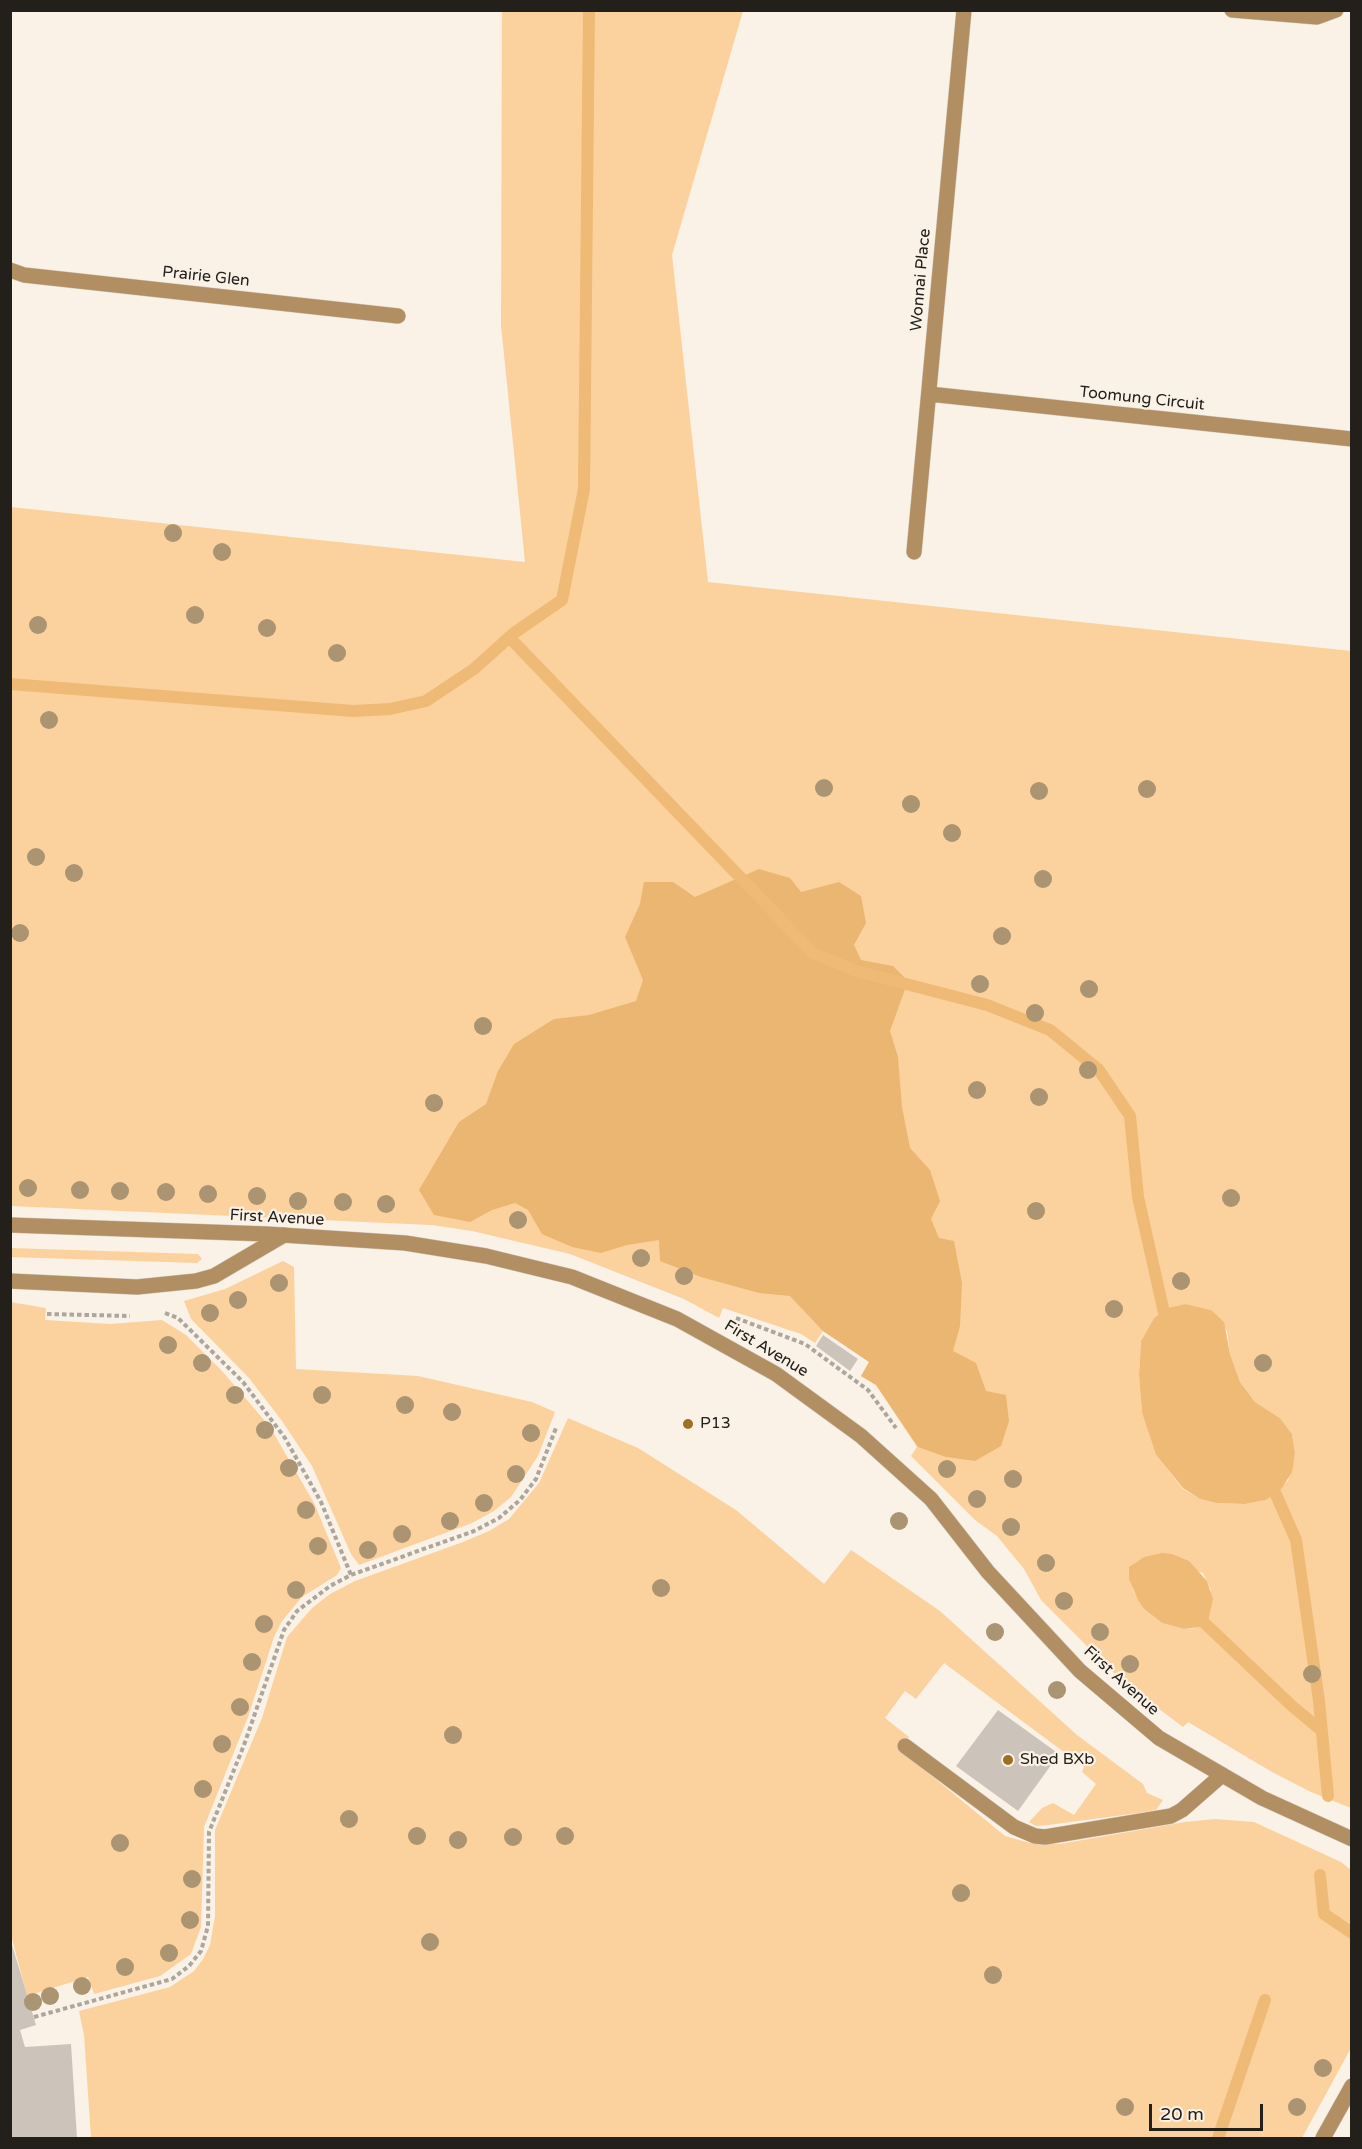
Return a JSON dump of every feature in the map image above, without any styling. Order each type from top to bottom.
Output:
[{"type":"street","name":"Wonnai Place","points":[[915,552],[964,10]]},
{"type":"street","points":[[1232,10],[1317,17],[1336,10]]},
{"type":"street","name":"Prairie Glen","points":[[10,270],[24,275],[398,316]]},
{"type":"street","name":"Toomung Circuit","points":[[929,394],[1352,439]]},
{"type":"street","name":"First Avenue","points":[[10,1225],[284,1236],[405,1244],[486,1256],[572,1277],[677,1319],[734,1348],[816,1401],[861,1436],[931,1499],[988,1572],[1080,1671],[1159,1738],[1262,1798],[1352,1839]]},
{"type":"street","points":[[10,1281],[137,1287],[196,1281],[214,1276],[284,1236]]},
{"type":"street","points":[[905,1746],[1014,1827],[1035,1836],[1045,1837],[1171,1816],[1182,1810],[1222,1775]]},
{"type":"street","points":[[1323,2139],[1352,2085]]},
{"type":"path","points":[[47,1314],[138,1316]]},
{"type":"path","points":[[157,1314],[178,1318],[243,1382],[285,1438],[321,1502],[351,1575]]},
{"type":"path","points":[[734,1317],[804,1344],[868,1390],[897,1430]]},
{"type":"path","points":[[34,2018],[172,1979],[189,1966],[201,1951],[208,1926],[209,1832],[244,1745],[284,1630],[297,1611],[312,1597],[351,1575],[474,1531],[499,1518],[520,1500],[536,1479],[556,1428]]},
{"type":"shaded area","points":[[502,11],[743,11],[672,255],[708,582],[1351,651],[1351,1808],[1311,1792],[1272,1772],[1188,1722],[1183,1727],[1123,1682],[1041,1600],[1024,1569],[997,1536],[975,1520],[911,1456],[917,1447],[876,1385],[861,1376],[870,1362],[823,1331],[815,1343],[801,1334],[723,1308],[719,1318],[684,1299],[570,1254],[472,1231],[431,1225],[11,1206],[11,507],[525,562],[501,325]],"holes":[[[1186,1304],[1211,1310],[1227,1331],[1230,1354],[1240,1382],[1255,1402],[1280,1418],[1292,1434],[1295,1453],[1288,1481],[1266,1500],[1245,1504],[1216,1503],[1200,1499],[1183,1489],[1156,1455],[1142,1413],[1139,1375],[1141,1341],[1154,1318]],[[1144,1557],[1203,1573],[1211,1590],[1196,1628],[1184,1629],[1162,1623],[1144,1609],[1133,1590],[1129,1568]]]},
{"type":"shaded area","points":[[759,869],[790,878],[801,892],[839,882],[861,896],[866,923],[854,945],[861,960],[893,966],[908,981],[890,1031],[898,1057],[902,1107],[910,1148],[930,1170],[940,1201],[931,1219],[939,1238],[954,1241],[962,1283],[960,1326],[953,1351],[976,1363],[986,1391],[1006,1395],[1009,1421],[1001,1446],[975,1461],[946,1457],[918,1447],[876,1385],[861,1376],[869,1362],[823,1331],[790,1296],[759,1293],[701,1277],[660,1261],[659,1240],[627,1245],[601,1253],[572,1247],[542,1234],[528,1210],[515,1203],[492,1210],[470,1222],[434,1215],[419,1190],[459,1122],[486,1104],[498,1071],[514,1044],[554,1019],[589,1015],[636,1001],[643,980],[625,937],[640,904],[644,882],[673,882],[695,897]]},
{"type":"shaded area","points":[[11,1248],[198,1254],[202,1259],[197,1263],[11,1257]]},
{"type":"shaded area","points":[[283,1261],[294,1267],[296,1369],[418,1376],[532,1402],[555,1412],[538,1456],[511,1497],[494,1511],[472,1523],[359,1565],[351,1554],[312,1466],[282,1421],[249,1378],[191,1319],[184,1301],[225,1289]]},
{"type":"shaded area","points":[[10,1302],[46,1308],[45,1320],[110,1324],[162,1320],[186,1335],[222,1371],[270,1427],[314,1503],[341,1568],[337,1575],[302,1597],[282,1621],[274,1637],[248,1717],[204,1827],[201,1927],[191,1954],[160,1976],[94,1994],[88,1977],[27,1996],[11,1935]]},
{"type":"shaded area","points":[[1186,1304],[1211,1310],[1224,1322],[1230,1354],[1240,1382],[1255,1402],[1280,1418],[1292,1434],[1295,1453],[1292,1472],[1282,1488],[1266,1500],[1245,1504],[1216,1503],[1200,1499],[1183,1488],[1156,1455],[1142,1413],[1139,1375],[1141,1341],[1154,1318],[1168,1308]]},
{"type":"shaded area","points":[[568,1418],[638,1448],[736,1510],[824,1584],[851,1550],[940,1611],[1077,1735],[1143,1784],[1147,1793],[1163,1800],[1156,1810],[1146,1812],[1048,1825],[1036,1826],[1029,1822],[1042,1808],[1053,1803],[1074,1815],[1096,1784],[1082,1772],[1084,1767],[944,1663],[916,1699],[905,1691],[885,1718],[909,1737],[900,1750],[1005,1836],[1030,1843],[1060,1844],[1185,1822],[1215,1819],[1254,1822],[1341,1862],[1351,1870],[1351,2048],[1302,2138],[91,2138],[84,2035],[79,2011],[170,1987],[194,1971],[203,1959],[210,1945],[215,1916],[215,1830],[262,1718],[287,1637],[312,1608],[330,1594],[355,1581],[463,1542],[509,1519],[539,1483]]},
{"type":"shaded area","points":[[1162,1553],[1172,1554],[1189,1561],[1207,1581],[1213,1599],[1207,1626],[1184,1629],[1162,1623],[1144,1609],[1138,1600],[1129,1579],[1129,1567],[1144,1557]]},
{"type":"building","points":[[823,1335],[858,1359],[850,1371],[816,1346]]},
{"type":"building","name":"Shed BXb","points":[[998,1710],[1059,1754],[1018,1811],[956,1766]]},
{"type":"building","points":[[10,1938],[36,2025],[20,2030],[25,2047],[71,2044],[77,2138],[10,2138]]},
{"type":"waterway","points":[[10,684],[353,711],[390,709],[426,701],[474,669],[514,633],[562,600],[584,489],[589,10]]},
{"type":"waterway","points":[[509,637],[813,953],[856,971],[987,1005],[1050,1030],[1099,1070],[1130,1116],[1138,1197],[1167,1326]]},
{"type":"waterway","points":[[1270,1481],[1296,1540],[1319,1701],[1328,1796]]},
{"type":"waterway","points":[[1196,1615],[1292,1706],[1321,1730]]},
{"type":"waterway","points":[[1320,1875],[1324,1914],[1352,1933]]},
{"type":"waterway","points":[[1218,2138],[1265,2000]]},
{"type":"place","name":"P13","points":[[688,1424]]},
{"type":"place","name":"Shed BXb","points":[[1008,1760]]}]
